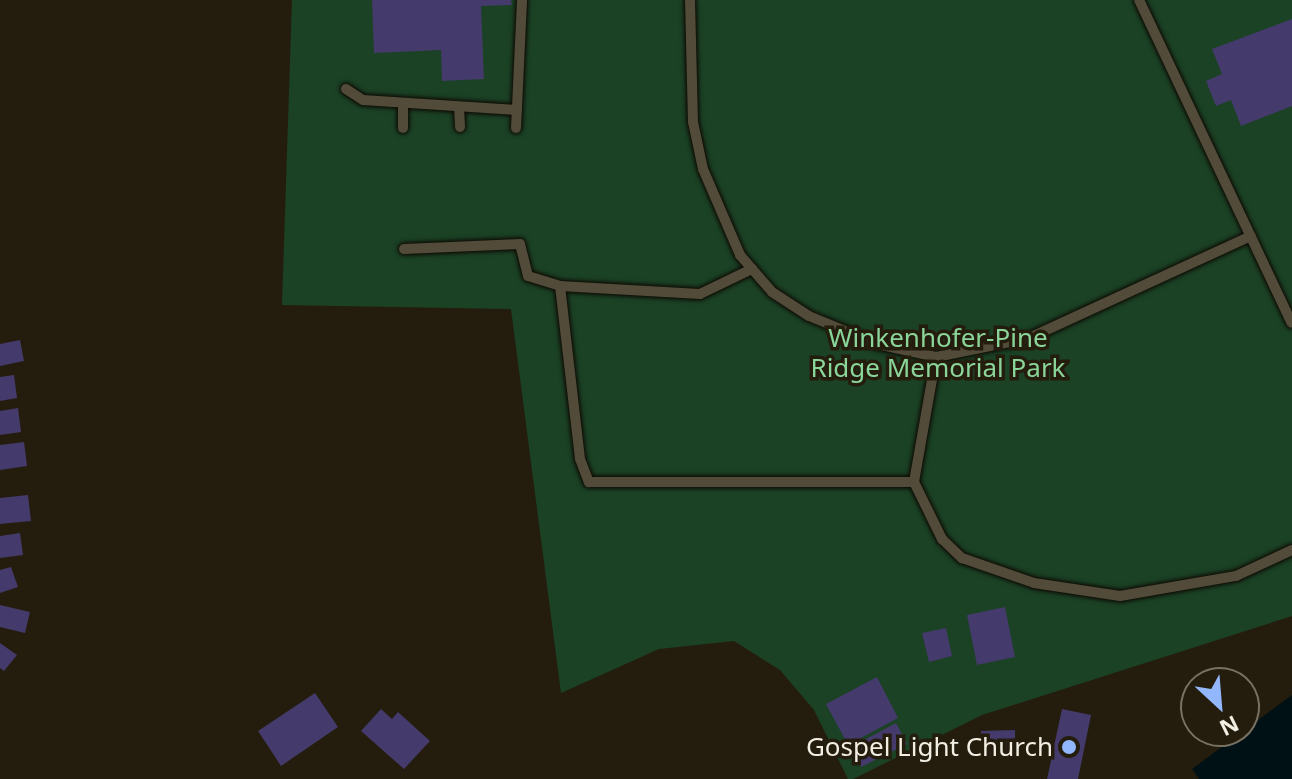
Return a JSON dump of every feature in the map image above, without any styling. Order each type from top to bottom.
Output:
[{"type":"lane","points":[[516,128],[522,0]]},
{"type":"lane","points":[[690,0],[693,122],[703,169],[752,269],[772,292],[809,316],[877,344],[936,357],[1029,338],[1251,236]]},
{"type":"lane","points":[[1139,0],[1292,323]]},
{"type":"lane","points":[[346,89],[363,100],[517,110]]},
{"type":"lane","points":[[403,103],[403,128]]},
{"type":"lane","points":[[459,107],[460,127]]},
{"type":"lane","points":[[404,249],[520,244],[528,276],[560,286],[700,294],[752,269]]},
{"type":"lane","points":[[560,286],[580,459],[589,482],[914,482]]},
{"type":"lane","points":[[936,357],[914,482],[942,539],[962,558],[1034,583],[1120,596],[1236,576],[1292,550]]},
{"type":"green space","name":"Winkenhofer-Pine Ridge Memorial Park","points":[[292,0],[1292,0],[1292,616],[982,715],[853,779],[848,779],[814,710],[780,670],[734,641],[659,649],[561,693],[511,309],[282,305]]},
{"type":"shaded area","points":[[1292,695],[1292,779],[1199,779],[1192,769],[1222,747],[1260,747],[1260,719]]},
{"type":"building","points":[[372,0],[511,0],[512,5],[481,6],[484,79],[442,81],[441,50],[374,53]]},
{"type":"building","points":[[1292,19],[1292,106],[1241,126],[1231,100],[1216,106],[1206,81],[1222,74],[1212,49]]},
{"type":"building","points":[[20,340],[24,361],[0,366],[0,344]]},
{"type":"building","points":[[14,375],[17,398],[0,401],[0,377]]},
{"type":"building","points":[[18,408],[21,432],[0,435],[0,411]]},
{"type":"building","points":[[24,442],[27,466],[0,470],[0,445]]},
{"type":"building","points":[[28,495],[31,521],[0,524],[0,498]]},
{"type":"building","points":[[20,533],[23,555],[0,558],[0,536]]},
{"type":"building","points":[[11,567],[18,587],[0,593],[0,570]]},
{"type":"building","points":[[0,605],[30,612],[25,633],[0,627]]},
{"type":"building","points":[[1005,607],[1015,657],[977,665],[967,615]]},
{"type":"building","points":[[946,628],[952,656],[929,662],[922,633]]},
{"type":"building","points":[[0,643],[17,655],[4,671],[0,668]]},
{"type":"building","points":[[877,677],[898,718],[848,745],[826,704]]},
{"type":"building","points":[[315,693],[338,727],[281,766],[258,731]]},
{"type":"building","points":[[381,709],[392,719],[398,712],[430,741],[404,769],[361,731]]},
{"type":"building","name":"Gospel Light Church","points":[[1062,709],[1091,715],[1078,779],[1047,779]]},
{"type":"building","points":[[896,723],[907,744],[861,767],[851,747]]},
{"type":"building","points":[[1015,730],[1015,757],[981,758],[981,731]]},
{"type":"place","name":"Gospel Light Church","points":[[1069,747]]}]
